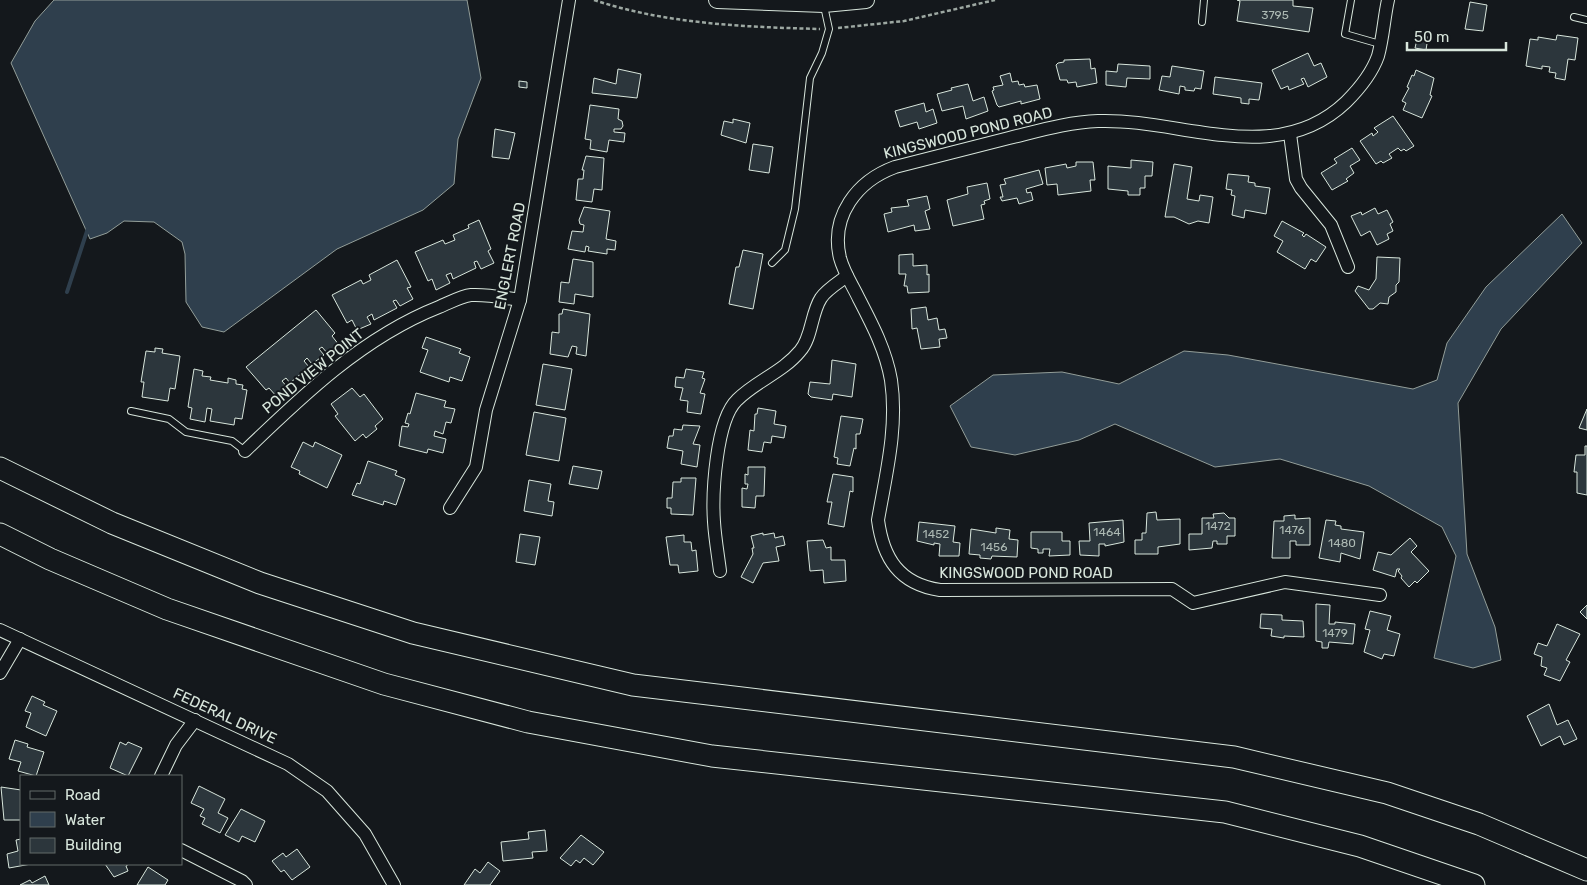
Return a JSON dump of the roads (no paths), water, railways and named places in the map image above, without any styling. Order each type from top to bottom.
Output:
[{"type":"highway","points":[[0,468],[112,523],[260,583],[413,633],[633,685],[1234,757],[1387,793],[1479,824],[1587,870]]},
{"type":"highway","points":[[0,534],[50,559],[167,609],[384,684],[528,722],[712,756],[1225,812],[1360,846],[1474,885]]},
{"type":"main road","points":[[717,0],[824,4],[866,0]]},
{"type":"street","name":"ENGLERT ROAD","points":[[450,508],[476,467],[486,410],[520,300],[569,0]]},
{"type":"street","name":"KINGSWOOD POND ROAD","points":[[1380,595],[1285,582],[1193,603],[1172,589],[940,590],[918,584],[900,572],[887,555],[879,534],[878,520],[892,436],[891,381],[878,335],[840,260],[838,243],[840,226],[848,202],[865,182],[879,173],[895,167],[1050,128],[1097,121],[1146,124],[1248,138],[1290,134],[1328,116],[1351,97],[1378,57],[1388,0]]},
{"type":"street","points":[[1290,134],[1296,179],[1331,225],[1348,267]]},
{"type":"street","points":[[720,571],[714,506],[723,423],[727,412],[743,394],[779,371],[802,350],[821,297],[847,276]]},
{"type":"street","name":"POND VIEW POINT","points":[[245,451],[288,410],[354,355],[407,322],[470,295],[520,300]]},
{"type":"street","name":"FEDERAL DRIVE","points":[[0,630],[288,764],[327,791],[364,834],[394,885]]},
{"type":"street","points":[[0,672],[20,639]]},
{"type":"street","points":[[161,775],[176,745],[195,720]]},
{"type":"street","points":[[182,851],[242,881],[246,885]]},
{"type":"lane","points":[[1202,22],[1204,0]]},
{"type":"lane","points":[[1351,0],[1345,34],[1380,44]]},
{"type":"lane","points":[[772,263],[785,250],[795,209],[810,78],[822,53],[829,29],[824,4]]},
{"type":"lane","points":[[1574,17],[1587,20]]},
{"type":"lane","points":[[131,411],[169,419],[186,432],[232,441],[245,451]]},
{"type":"water","points":[[54,0],[467,0],[481,78],[458,139],[454,184],[423,210],[337,249],[224,332],[202,327],[186,302],[185,254],[182,242],[154,222],[124,221],[107,233],[90,239],[11,63],[35,21]]},
{"type":"water","points":[[1562,214],[1582,243],[1501,329],[1458,403],[1467,554],[1495,627],[1501,660],[1473,668],[1434,658],[1456,556],[1442,527],[1369,486],[1280,459],[1215,467],[1115,424],[1079,440],[1015,455],[971,447],[950,406],[993,375],[1062,372],[1119,384],[1184,351],[1228,355],[1413,389],[1437,380],[1447,343],[1486,287]]},
{"type":"waterway","points":[[67,292],[88,228]]}]
